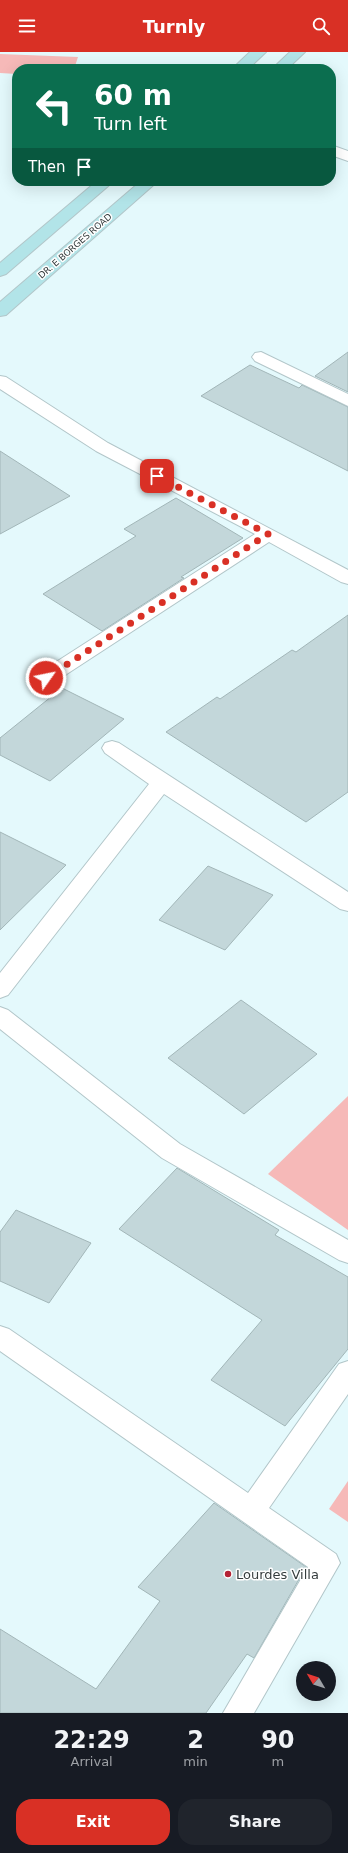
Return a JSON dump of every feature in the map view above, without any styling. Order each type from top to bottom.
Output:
[{"type":"main road","points":[[245,64],[259,52]]},
{"type":"main road","points":[[285,64],[298,52]]},
{"type":"main road","points":[[0,271],[100,186]]},
{"type":"main road","name":"DR. E BORGES ROAD","points":[[0,311],[144,186]]},
{"type":"street","points":[[336,152],[348,156]]},
{"type":"street","points":[[261,357],[348,401]]},
{"type":"street","points":[[0,381],[102,447],[268,534],[348,578]]},
{"type":"street","points":[[46,678],[268,534]]},
{"type":"street","points":[[112,748],[348,903]]},
{"type":"street","points":[[0,989],[162,782]]},
{"type":"street","points":[[0,1016],[171,1151],[348,1252]]},
{"type":"street","points":[[0,1337],[326,1563],[238,1713]]},
{"type":"street","points":[[251,1511],[348,1372]]},
{"type":"shaded area","points":[[0,54],[78,57],[76,64],[12,64],[12,74],[0,73]]},
{"type":"shaded area","points":[[348,1096],[348,1230],[268,1174]]},
{"type":"shaded area","points":[[348,1481],[348,1522],[329,1509]]},
{"type":"building","points":[[348,352],[348,392],[315,376]]},
{"type":"building","points":[[250,365],[299,388],[302,385],[348,407],[348,471],[201,396]]},
{"type":"building","points":[[0,451],[70,496],[0,534]]},
{"type":"building","points":[[176,498],[243,538],[181,577],[184,578],[102,631],[43,594],[136,536],[124,529]]},
{"type":"building","points":[[348,615],[348,792],[306,822],[166,732],[217,697],[220,699],[292,650],[296,652]]},
{"type":"building","points":[[62,688],[124,719],[50,781],[0,755],[0,738]]},
{"type":"building","points":[[0,832],[66,865],[0,930]]},
{"type":"building","points":[[208,866],[273,895],[225,950],[159,920]]},
{"type":"building","points":[[241,1000],[317,1054],[244,1114],[168,1058]]},
{"type":"building","points":[[177,1168],[279,1230],[275,1235],[348,1277],[348,1349],[285,1426],[211,1380],[262,1320],[119,1229]]},
{"type":"building","points":[[16,1210],[91,1243],[49,1303],[0,1281],[0,1232]]},
{"type":"building","points":[[214,1503],[306,1567],[254,1658],[247,1654],[206,1713],[0,1713],[0,1629],[96,1689],[160,1601],[138,1587]]},
{"type":"place","name":"Lourdes Villa","points":[[228,1574]]},
{"type":"route","points":[[46,678],[268,534],[157,476]]}]
